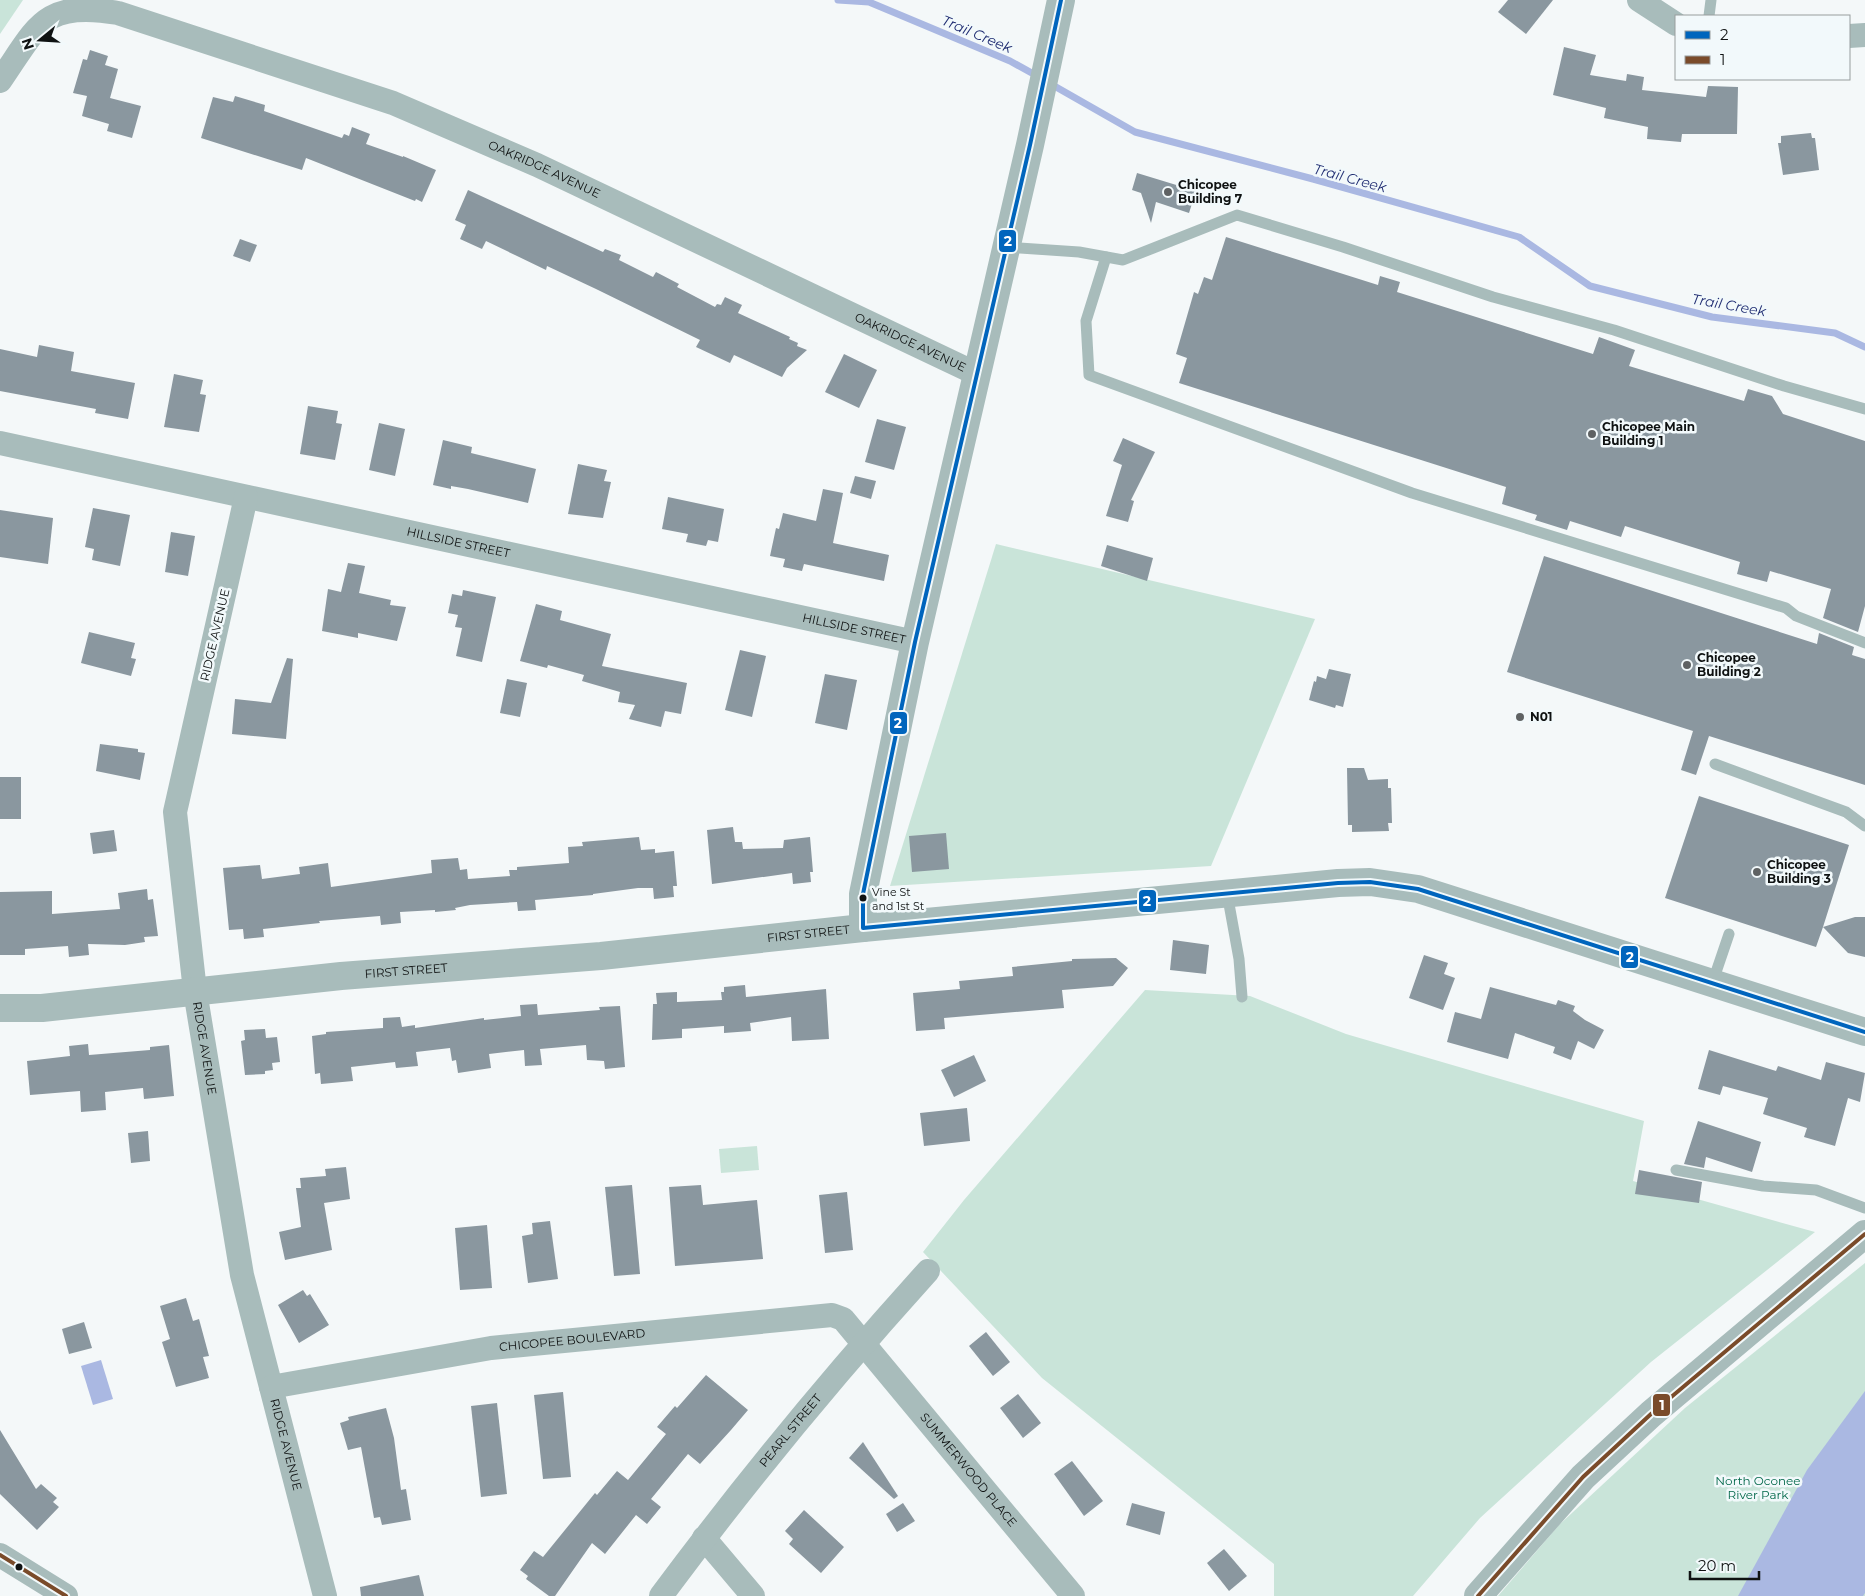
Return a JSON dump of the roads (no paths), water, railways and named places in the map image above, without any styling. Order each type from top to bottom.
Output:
[{"type":"street","points":[[863,928],[862,894],[915,642],[1030,146],[1061,0]]},
{"type":"street","points":[[1639,0],[1675,23]]},
{"type":"street","name":"OAKRIDGE AVENUE","points":[[0,81],[38,26],[48,17],[60,11],[94,8],[118,14],[393,103],[537,165],[977,374]]},
{"type":"street","points":[[1850,36],[1865,35]]},
{"type":"street","name":"HILLSIDE STREET","points":[[0,443],[915,642]]},
{"type":"street","name":"RIDGE AVENUE","points":[[246,497],[175,812],[195,991],[242,1275],[325,1596]]},
{"type":"street","name":"FIRST STREET","points":[[0,1008],[42,1008],[341,976],[601,956],[863,928],[1370,882],[1418,889],[1865,1032]]},
{"type":"street","points":[[1478,1596],[1582,1477],[1651,1414],[1865,1234]]},
{"type":"street","name":"PEARL STREET","points":[[660,1596],[704,1538],[864,1344],[928,1271]]},
{"type":"street","name":"CHICOPEE BOULEVARD","points":[[271,1387],[491,1348],[832,1315],[843,1319],[864,1344]]},
{"type":"street","name":"SUMMERWOOD PLACE","points":[[864,1344],[1073,1596]]},
{"type":"street","points":[[704,1538],[753,1596]]},
{"type":"street","points":[[0,1555],[66,1596]]},
{"type":"lane","points":[[1709,15],[1711,0]]},
{"type":"lane","points":[[1006,247],[1079,252],[1123,260],[1237,215],[1342,247],[1493,297],[1614,330],[1784,386],[1865,409]]},
{"type":"lane","points":[[1106,257],[1086,321],[1089,375],[1412,493],[1786,608],[1796,616],[1865,643]]},
{"type":"lane","points":[[1716,764],[1846,812],[1865,826]]},
{"type":"lane","points":[[1227,894],[1239,959],[1242,997]]},
{"type":"lane","points":[[1712,984],[1729,934]]},
{"type":"lane","points":[[1676,1170],[1763,1186],[1816,1190],[1865,1208]]},
{"type":"water","points":[[101,1360],[113,1399],[93,1405],[81,1366]]},
{"type":"water","points":[[1865,1391],[1865,1593],[1863,1596],[1738,1596],[1807,1470]]},
{"type":"waterway","name":"Trail Creek","points":[[838,0],[869,2],[1010,61],[1039,77]]},
{"type":"waterway","name":"Trail Creek","points":[[1049,83],[1135,132],[1313,179],[1519,237],[1590,286],[1712,317],[1835,333],[1865,347]]},
{"type":"place","name":"Chicopee Building 7","points":[[1168,192]]},
{"type":"place","name":"Chicopee Main Building 1","points":[[1592,434]]},
{"type":"place","name":"Chicopee Building 2","points":[[1687,665]]},
{"type":"place","name":"N01","points":[[1520,717]]},
{"type":"place","name":"Chicopee Building 3","points":[[1757,872]]},
{"type":"place","name":"Vine St and 1st St","points":[[863,898]]},
{"type":"park label","name":"North Oconee River Park","points":[[1758,1488]]}]
